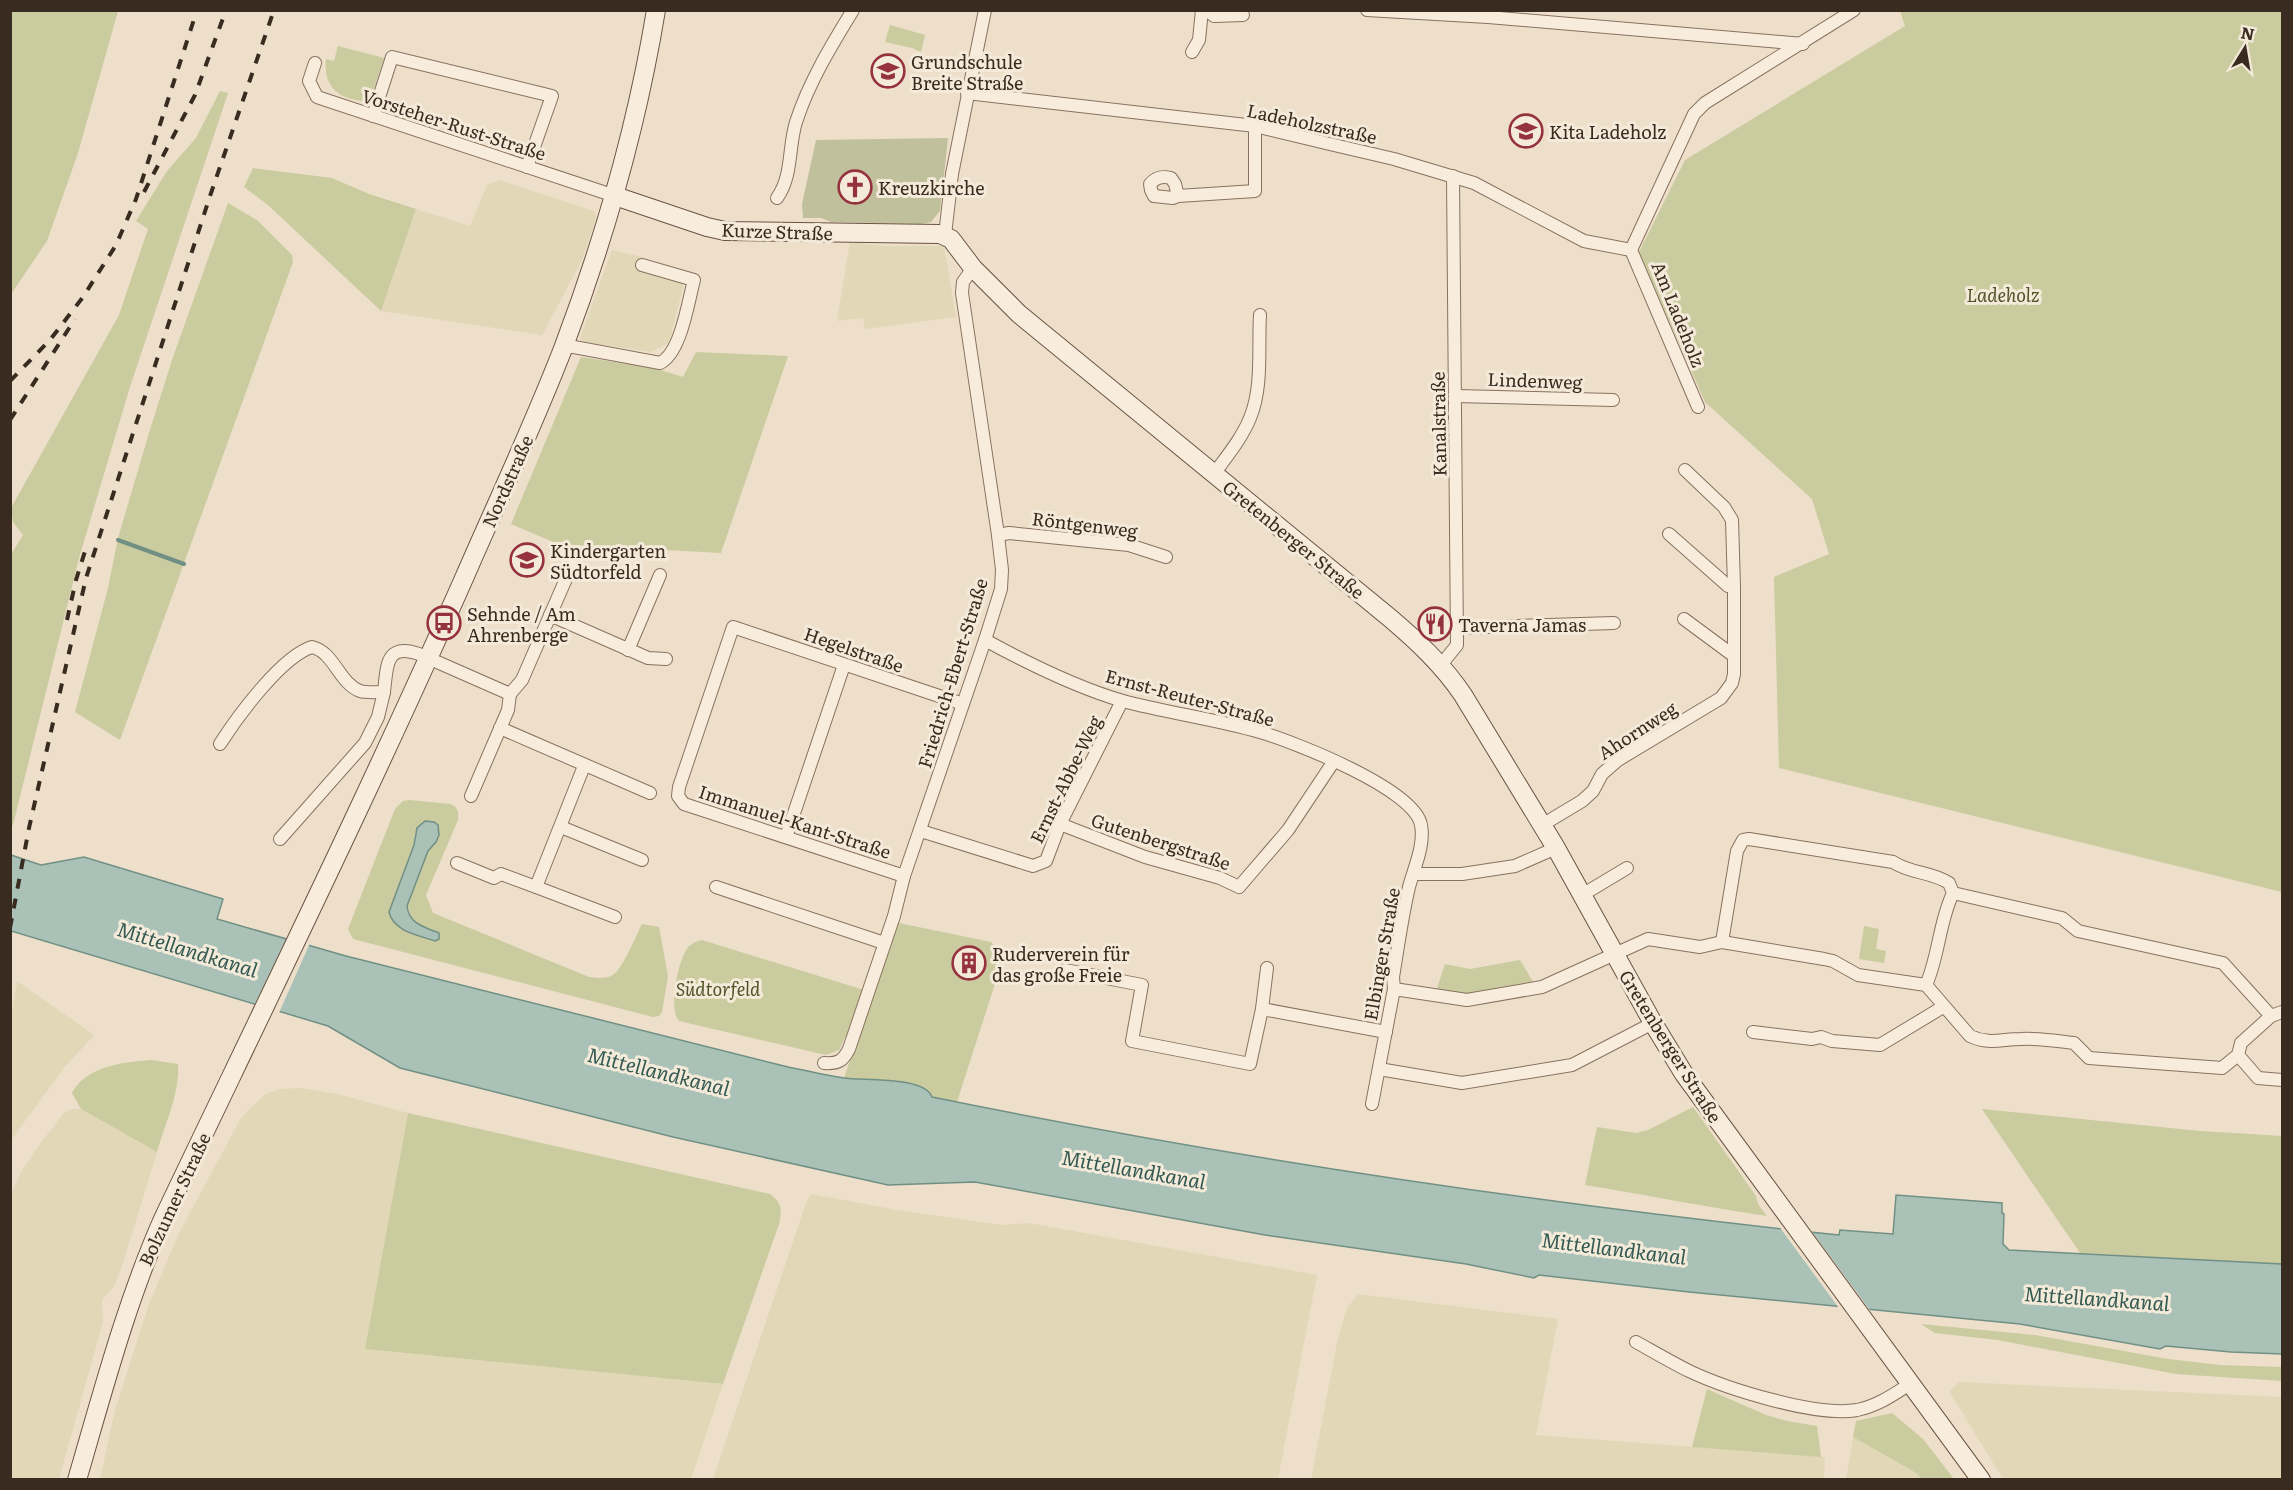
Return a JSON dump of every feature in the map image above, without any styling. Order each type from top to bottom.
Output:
[{"type":"main road","name":"Nordstraße","points":[[302,931],[429,658],[563,347],[615,196],[647,64],[656,10]]},
{"type":"main road","name":"Kurze Straße","points":[[615,196],[725,231],[945,235]]},
{"type":"main road","name":"Gretenberger Straße","points":[[945,235],[951,239],[973,268],[1019,314],[1390,618],[1441,665],[1463,695],[1556,848],[1653,1023],[1684,1074],[1718,1124],[1865,1319],[1910,1384]]},
{"type":"main road","name":"Bolzumer Straße","points":[[77,1479],[129,1303],[145,1260],[302,931]]},
{"type":"main road","points":[[1910,1384],[1981,1479]]},
{"type":"street","points":[[777,198],[787,179],[799,115],[823,59],[853,10]]},
{"type":"street","points":[[945,235],[952,174],[985,10]]},
{"type":"street","points":[[1192,52],[1199,40],[1204,10],[1214,16],[1243,15]]},
{"type":"street","points":[[1367,10],[1488,14],[1803,44]]},
{"type":"street","name":"Am Ladeholz","points":[[1698,407],[1632,250],[1694,114],[1705,103],[1803,44],[1854,10]]},
{"type":"street","points":[[373,116],[392,57],[552,96],[527,167]]},
{"type":"street","name":"Vorsteher-Rust-Straße","points":[[315,63],[309,81],[317,97],[615,196]]},
{"type":"street","name":"Ladeholzstraße","points":[[968,93],[1255,126],[1394,159],[1474,183],[1584,241],[1632,250]]},
{"type":"street","points":[[1178,196],[1255,191],[1255,126]]},
{"type":"street","name":"Kanalstraße","points":[[1441,665],[1457,645],[1452,176]]},
{"type":"street","points":[[563,347],[574,346],[660,363],[667,359],[675,348],[694,280],[642,265]]},
{"type":"street","name":"Friedrich-Ebert-Straße","points":[[824,1063],[835,1064],[845,1056],[1001,589],[1002,570],[998,535],[962,293],[963,282],[973,268]]},
{"type":"street","points":[[1214,474],[1242,434],[1251,416],[1256,398],[1260,315]]},
{"type":"street","name":"Lindenweg","points":[[1456,396],[1613,400]]},
{"type":"street","name":"Ahornweg","points":[[1542,825],[1593,792],[1602,774],[1618,760],[1721,698],[1732,683],[1734,587],[1732,520],[1724,507],[1685,470]]},
{"type":"street","name":"Röntgenweg","points":[[998,535],[1009,533],[1129,545],[1166,557]]},
{"type":"street","points":[[1669,534],[1728,586],[1734,587]]},
{"type":"street","points":[[471,796],[508,710],[510,694],[522,680],[572,565]]},
{"type":"street","points":[[628,650],[660,575]]},
{"type":"street","points":[[550,615],[648,658],[666,659]]},
{"type":"street","points":[[1684,619],[1734,656]]},
{"type":"street","points":[[1457,628],[1614,623]]},
{"type":"street","name":"Hegelstraße","points":[[678,796],[679,787],[733,627],[963,704]]},
{"type":"street","name":"Ernst-Reuter-Straße","points":[[985,640],[1064,680],[1122,700],[1261,732],[1334,761],[1369,777],[1400,797],[1414,811]]},
{"type":"street","points":[[220,744],[233,723],[265,685],[302,650],[312,647],[320,649],[358,690],[384,692]]},
{"type":"street","points":[[280,838],[365,743],[378,717],[387,666],[393,654],[405,650],[429,658],[510,694]]},
{"type":"street","points":[[786,837],[844,665]]},
{"type":"street","name":"Ernst-Abbe-Weg","points":[[921,831],[1033,866],[1046,861],[1060,824],[1122,700]]},
{"type":"street","points":[[500,728],[650,794]]},
{"type":"street","name":"Gutenbergstraße","points":[[1060,824],[1145,857],[1220,878],[1239,886],[1288,830],[1334,761]]},
{"type":"street","points":[[536,887],[584,766]]},
{"type":"street","name":"Immanuel-Kant-Straße","points":[[678,796],[684,804],[904,876]]},
{"type":"street","name":"Elbinger Straße","points":[[1372,1104],[1394,989],[1393,977],[1409,888],[1422,837],[1421,823],[1414,811]]},
{"type":"street","points":[[561,827],[642,860]]},
{"type":"street","points":[[1722,942],[1737,851],[1743,840],[1749,839],[1893,862],[1904,869],[1934,874],[1949,883],[1953,894],[1946,908],[1941,937],[1926,986]]},
{"type":"street","points":[[1414,874],[1462,874],[1515,866],[1556,848]]},
{"type":"street","points":[[457,863],[494,878],[501,874],[615,917]]},
{"type":"street","points":[[1582,895],[1627,868]]},
{"type":"street","points":[[716,887],[884,943]]},
{"type":"street","points":[[1394,989],[1467,1000],[1542,987],[1648,939],[1700,947],[1722,942],[1824,958],[1858,975],[1926,986],[1970,1036],[1990,1043],[2023,1039],[2074,1042],[2089,1058],[2222,1068],[2238,1055],[2241,1043],[2277,1014],[2223,963],[2079,931],[2062,918],[1953,894]]},
{"type":"street","points":[[1065,970],[1142,985],[1132,1041],[1250,1064],[1262,1009],[1267,968]]},
{"type":"street","points":[[1754,1032],[1812,1039],[1821,1037],[1832,1041],[1880,1045],[1943,1006]]},
{"type":"street","points":[[1262,1009],[1386,1032]]},
{"type":"street","points":[[1379,1069],[1462,1083],[1572,1065],[1653,1023]]},
{"type":"street","points":[[2238,1055],[2258,1078],[2283,1080]]},
{"type":"street","points":[[1636,1342],[1710,1379],[1800,1407],[1837,1412],[1857,1409],[1877,1404],[1910,1384]]},
{"type":"shaded area","points":[[499,180],[594,211],[597,217],[582,260],[542,335],[381,311],[416,209],[470,226],[487,185]]},
{"type":"shaded area","points":[[850,242],[883,246],[944,246],[956,317],[865,329],[863,318],[837,321]]},
{"type":"shaded area","points":[[612,250],[642,257],[640,268],[684,283],[669,343],[651,352],[584,342],[580,338]]},
{"type":"shaded area","points":[[17,981],[94,1035],[64,1068],[11,1140],[10,1022]]},
{"type":"shaded area","points":[[302,1088],[337,1094],[408,1113],[365,1349],[723,1384],[691,1479],[100,1480],[115,1410],[149,1304],[180,1231],[240,1120],[248,1110],[266,1094],[279,1089]]},
{"type":"shaded area","points":[[72,1109],[81,1109],[157,1152],[121,1269],[114,1286],[102,1300],[103,1322],[59,1479],[11,1479],[10,1195],[24,1167],[43,1140],[64,1113]]},
{"type":"shaded area","points":[[811,1194],[897,1210],[1002,1225],[1029,1223],[1317,1275],[1278,1479],[713,1479],[806,1203]]},
{"type":"shaded area","points":[[1358,1294],[1558,1319],[1536,1435],[1825,1457],[1824,1479],[1311,1479],[1338,1338],[1347,1308]]},
{"type":"shaded area","points":[[1959,1382],[2282,1397],[2282,1479],[2003,1479],[1949,1391]]},
{"type":"shaded area","points":[[1853,1437],[1918,1474],[1921,1479],[1846,1480]]},
{"type":"green space","points":[[11,10],[118,11],[78,153],[47,241],[11,294]]},
{"type":"green space","name":"Ladeholz","points":[[1900,11],[2282,11],[2282,892],[1779,768],[1774,577],[1829,554],[1812,499],[1705,402],[1639,252],[1685,160],[1905,26]]},
{"type":"green space","points":[[890,25],[925,35],[921,52],[885,42]]},
{"type":"green space","points":[[338,46],[384,58],[372,94],[366,101],[341,95],[330,84],[327,77],[326,59],[334,61]]},
{"type":"green space","points":[[220,91],[228,93],[129,390],[79,558],[13,825],[11,825],[10,556],[23,535],[13,522],[11,508],[119,315],[148,229],[136,221],[167,171],[196,138]]},
{"type":"green space","points":[[948,138],[940,211],[931,222],[922,224],[831,222],[821,218],[803,218],[802,204],[816,140]]},
{"type":"green space","points":[[253,168],[332,178],[369,194],[416,209],[381,311],[268,205],[244,187]]},
{"type":"green space","points":[[228,203],[257,220],[292,255],[293,262],[120,740],[75,712],[108,588],[118,538],[149,433],[173,357]]},
{"type":"green space","points":[[696,352],[788,356],[721,553],[558,544],[511,524],[581,357],[654,368],[683,377]]},
{"type":"green space","points":[[403,801],[451,804],[458,812],[458,820],[426,895],[433,913],[595,978],[607,977],[617,971],[642,924],[659,927],[668,976],[662,1012],[659,1016],[653,1017],[353,939],[348,929],[395,809]],"holes":[[[415,832],[432,847],[428,851],[407,905],[412,919],[422,927],[389,912],[414,845]]]},
{"type":"green space","points":[[899,923],[991,942],[1002,954],[1001,965],[957,1102],[844,1078],[894,930]]},
{"type":"green space","points":[[1864,926],[1879,929],[1876,949],[1886,951],[1884,963],[1859,959]]},
{"type":"green space","name":"Südtorfeld","points":[[702,940],[864,990],[839,1050],[826,1055],[679,1021],[674,1006],[674,995],[681,961],[689,946]]},
{"type":"green space","points":[[1520,960],[1535,985],[1465,996],[1436,991],[1445,964],[1470,969]]},
{"type":"green space","points":[[151,1060],[178,1064],[177,1086],[157,1152],[81,1109],[72,1093],[78,1084],[96,1071],[118,1064]]},
{"type":"green space","points":[[1693,1107],[1756,1196],[1758,1204],[1767,1216],[1585,1185],[1597,1127],[1636,1133],[1648,1130]]},
{"type":"green space","points":[[1982,1109],[2200,1131],[2282,1136],[2282,1264],[2080,1253]]},
{"type":"green space","points":[[408,1113],[770,1194],[774,1197],[780,1207],[779,1224],[723,1384],[365,1349]]},
{"type":"green space","points":[[1921,1324],[2035,1335],[2168,1359],[2220,1365],[2282,1367],[2282,1381],[2176,1374],[1998,1340],[1935,1333]]},
{"type":"green space","points":[[1707,1389],[1766,1415],[1817,1426],[1821,1457],[1692,1447]]},
{"type":"green space","points":[[1892,1413],[1923,1439],[1954,1479],[1921,1479],[1918,1474],[1853,1437],[1856,1421]]},
{"type":"water","points":[[425,821],[438,825],[439,835],[428,851],[407,906],[414,921],[439,933],[439,939],[435,941],[401,928],[389,912],[414,845],[417,828]]},
{"type":"water","name":"Mittellandkanal","points":[[11,855],[41,865],[84,857],[223,899],[217,919],[346,956],[788,1067],[844,1078],[906,1083],[927,1090],[932,1097],[1157,1140],[1384,1177],[1611,1209],[1839,1235],[1840,1230],[1893,1234],[1896,1195],[2002,1203],[2003,1244],[2009,1250],[2282,1264],[2282,1354],[2166,1346],[2160,1349],[2020,1324],[1539,1275],[1534,1278],[1466,1264],[1265,1235],[975,1182],[888,1185],[673,1137],[400,1068],[328,1026],[11,931]]},
{"type":"pier","points":[[288,936],[310,943],[278,1015],[253,1008]]},
{"type":"pier","points":[[1778,1225],[1810,1229],[1872,1313],[1841,1311]]},
{"type":"waterway","points":[[118,540],[184,564]]},
{"type":"railway","points":[[10,381],[50,340],[83,297],[116,245],[136,199],[197,10]]},
{"type":"railway","points":[[144,192],[195,95],[226,10]]},
{"type":"railway","points":[[10,928],[29,828],[86,578],[210,196],[274,10]]},
{"type":"railway","points":[[10,420],[75,319]]},
{"type":"railway","points":[[67,620],[86,548]]},
{"type":"place","name":"Grundschule Breite Straße","points":[[888,71]]},
{"type":"place","name":"Kita Ladeholz","points":[[1526,131]]},
{"type":"place","name":"Kreuzkirche","points":[[855,187]]},
{"type":"place","name":"Kindergarten Südtorfeld","points":[[527,560]]},
{"type":"place","name":"Sehnde / Am Ahrenberge","points":[[444,623]]},
{"type":"place","name":"Taverna Jamas","points":[[1435,624]]},
{"type":"place","name":"Ruderverein für das große Freie","points":[[969,963]]}]
